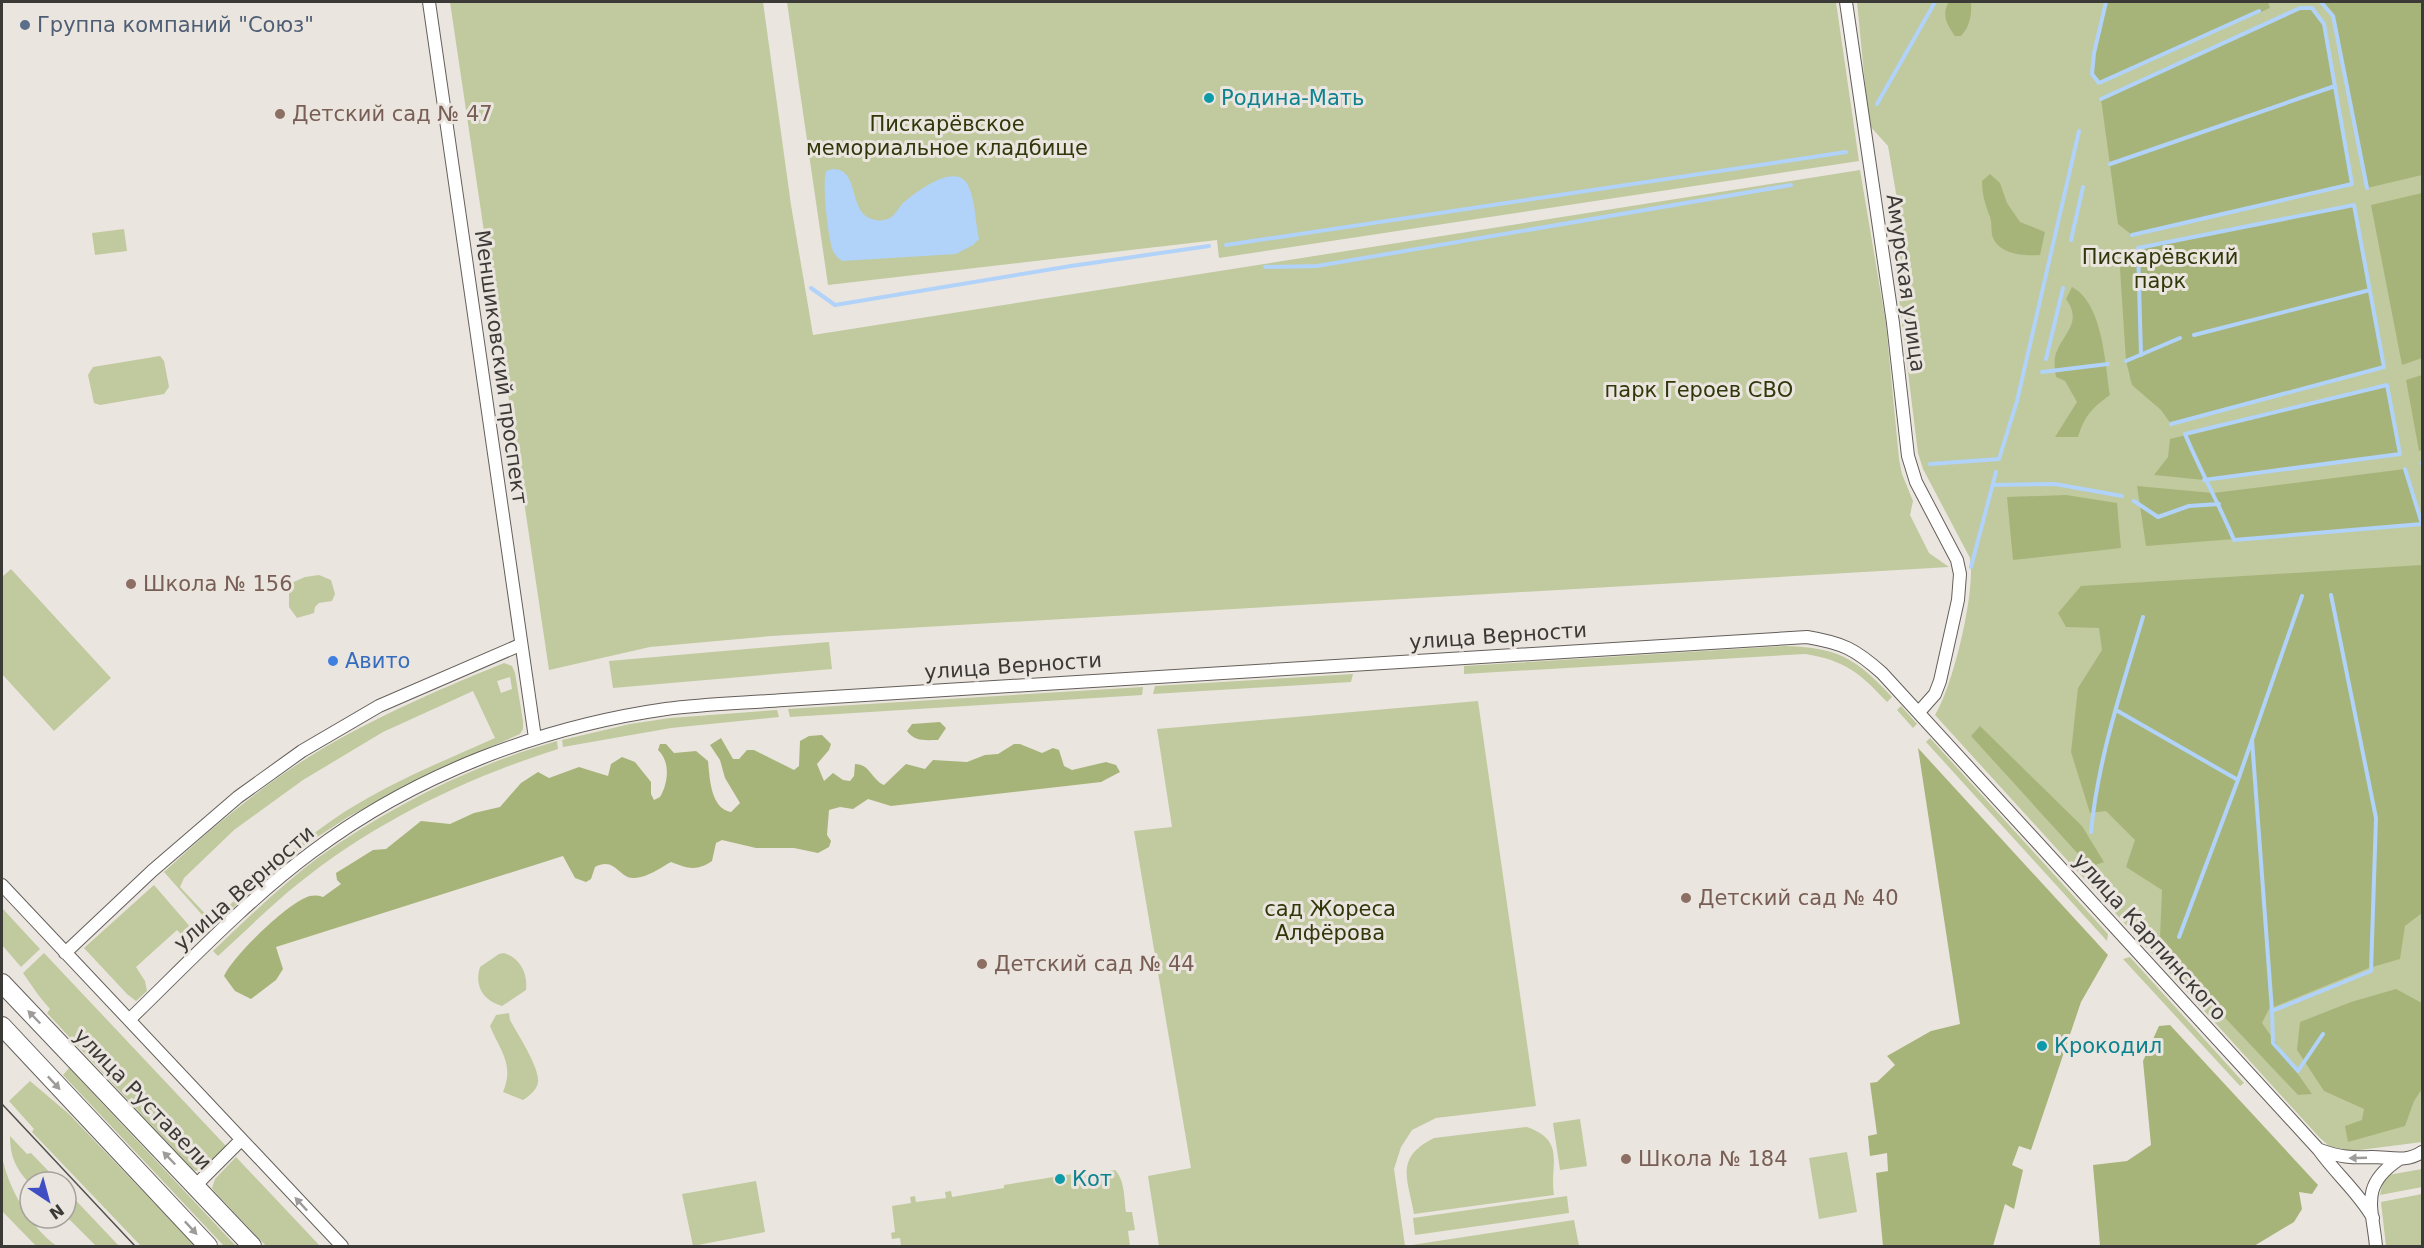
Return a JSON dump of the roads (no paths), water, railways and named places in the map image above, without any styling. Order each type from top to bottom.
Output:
[{"type":"main road","name":"улица Руставели","points":[[2,983],[252,1246]]},
{"type":"main road","points":[[2,1026],[208,1246]]},
{"type":"street","name":"Меншиковский проспект","points":[[429,2],[535,738]]},
{"type":"street","name":"Амурская улица","points":[[1846,2],[1893,323],[1908,456],[1916,482],[1957,560],[1960,574],[1958,600],[1940,681],[1935,694],[1919,712]]},
{"type":"street","name":"улица Верности","points":[[129,1020],[281,877],[368,814],[437,778],[487,756],[535,738],[629,715],[706,705],[1783,638],[1816,639],[1849,647],[1882,673],[1953,750]]},
{"type":"street","points":[[65,953],[152,871],[238,797],[302,751],[379,706],[520,645]]},
{"type":"street","name":"улица Карпинского","points":[[1953,750],[2319,1150],[2366,1204],[2373,1218]]},
{"type":"street","points":[[2,885],[342,1246]]},
{"type":"street","points":[[195,1186],[241,1140]]},
{"type":"street","points":[[2319,1150],[2352,1159],[2373,1157],[2398,1160],[2420,1156]]},
{"type":"street","name":"улица Карпинского","points":[[2376,1246],[2373,1186],[2378,1176],[2398,1160]]},
{"type":"water","points":[[833,169],[847,176],[856,200],[865,215],[878,220],[890,218],[908,199],[935,181],[954,176],[962,178],[968,185],[973,198],[979,239],[956,254],[842,261],[833,251],[826,211],[826,171]]},
{"type":"waterway","points":[[1877,104],[1935,2]]},
{"type":"waterway","points":[[2106,2],[2094,53],[2092,74],[2099,83],[2259,11]]},
{"type":"waterway","points":[[2321,2],[2333,16],[2367,188]]},
{"type":"waterway","points":[[2101,99],[2300,8],[2312,8],[2324,24],[2352,184],[2132,235]]},
{"type":"waterway","points":[[2110,164],[2335,86]]},
{"type":"waterway","points":[[1930,464],[1999,459],[2017,401],[2079,131]]},
{"type":"waterway","points":[[1226,245],[1846,152]]},
{"type":"waterway","points":[[1265,267],[1317,266],[1791,185]]},
{"type":"waterway","points":[[2071,240],[2083,187]]},
{"type":"waterway","points":[[2141,355],[2138,248],[2354,205],[2384,367],[2171,424]]},
{"type":"waterway","points":[[811,288],[835,305],[1209,246]]},
{"type":"waterway","points":[[2046,359],[2063,288]]},
{"type":"waterway","points":[[2194,335],[2370,290]]},
{"type":"waterway","points":[[2126,361],[2180,338]]},
{"type":"waterway","points":[[2042,372],[2108,364]]},
{"type":"waterway","points":[[2204,480],[2400,454],[2387,385],[2185,434],[2203,474],[2210,487],[2234,540],[2422,524],[2405,469]]},
{"type":"waterway","points":[[1971,567],[1996,472]]},
{"type":"waterway","points":[[1993,485],[2055,484],[2122,496]]},
{"type":"waterway","points":[[2134,501],[2158,517],[2189,506],[2219,504]]},
{"type":"waterway","points":[[2252,740],[2272,1011],[2371,971],[2376,818],[2331,595]]},
{"type":"waterway","points":[[2179,937],[2238,780],[2302,596]]},
{"type":"waterway","points":[[2091,832],[2105,750],[2143,617]]},
{"type":"waterway","points":[[2116,710],[2238,780]]},
{"type":"waterway","points":[[2272,1011],[2273,1043],[2298,1071],[2323,1034]]},
{"type":"tram line","points":[[2,1104],[135,1246]]},
{"type":"place","name":"Группа компаний \"Союз\"","points":[[25,25]]},
{"type":"place","name":"Родина-Мать","points":[[1209,98]]},
{"type":"place","name":"Детский сад № 47","points":[[280,114]]},
{"type":"place","name":"Школа № 156","points":[[131,584]]},
{"type":"place","name":"Авито","points":[[333,661]]},
{"type":"place","name":"Детский сад № 40","points":[[1686,898]]},
{"type":"place","name":"Детский сад № 44","points":[[982,964]]},
{"type":"place","name":"Крокодил","points":[[2042,1046]]},
{"type":"place","name":"Школа № 184","points":[[1626,1159]]},
{"type":"place","name":"Кот","points":[[1060,1179]]},
{"type":"park label","name":"Пискарёвское мемориальное кладбище","points":[[947,136]]},
{"type":"park label","name":"Пискарёвский парк","points":[[2160,269]]},
{"type":"park label","name":"парк Героев СВО","points":[[1699,390]]},
{"type":"park label","name":"сад Жореса Алфёрова","points":[[1330,921]]}]
